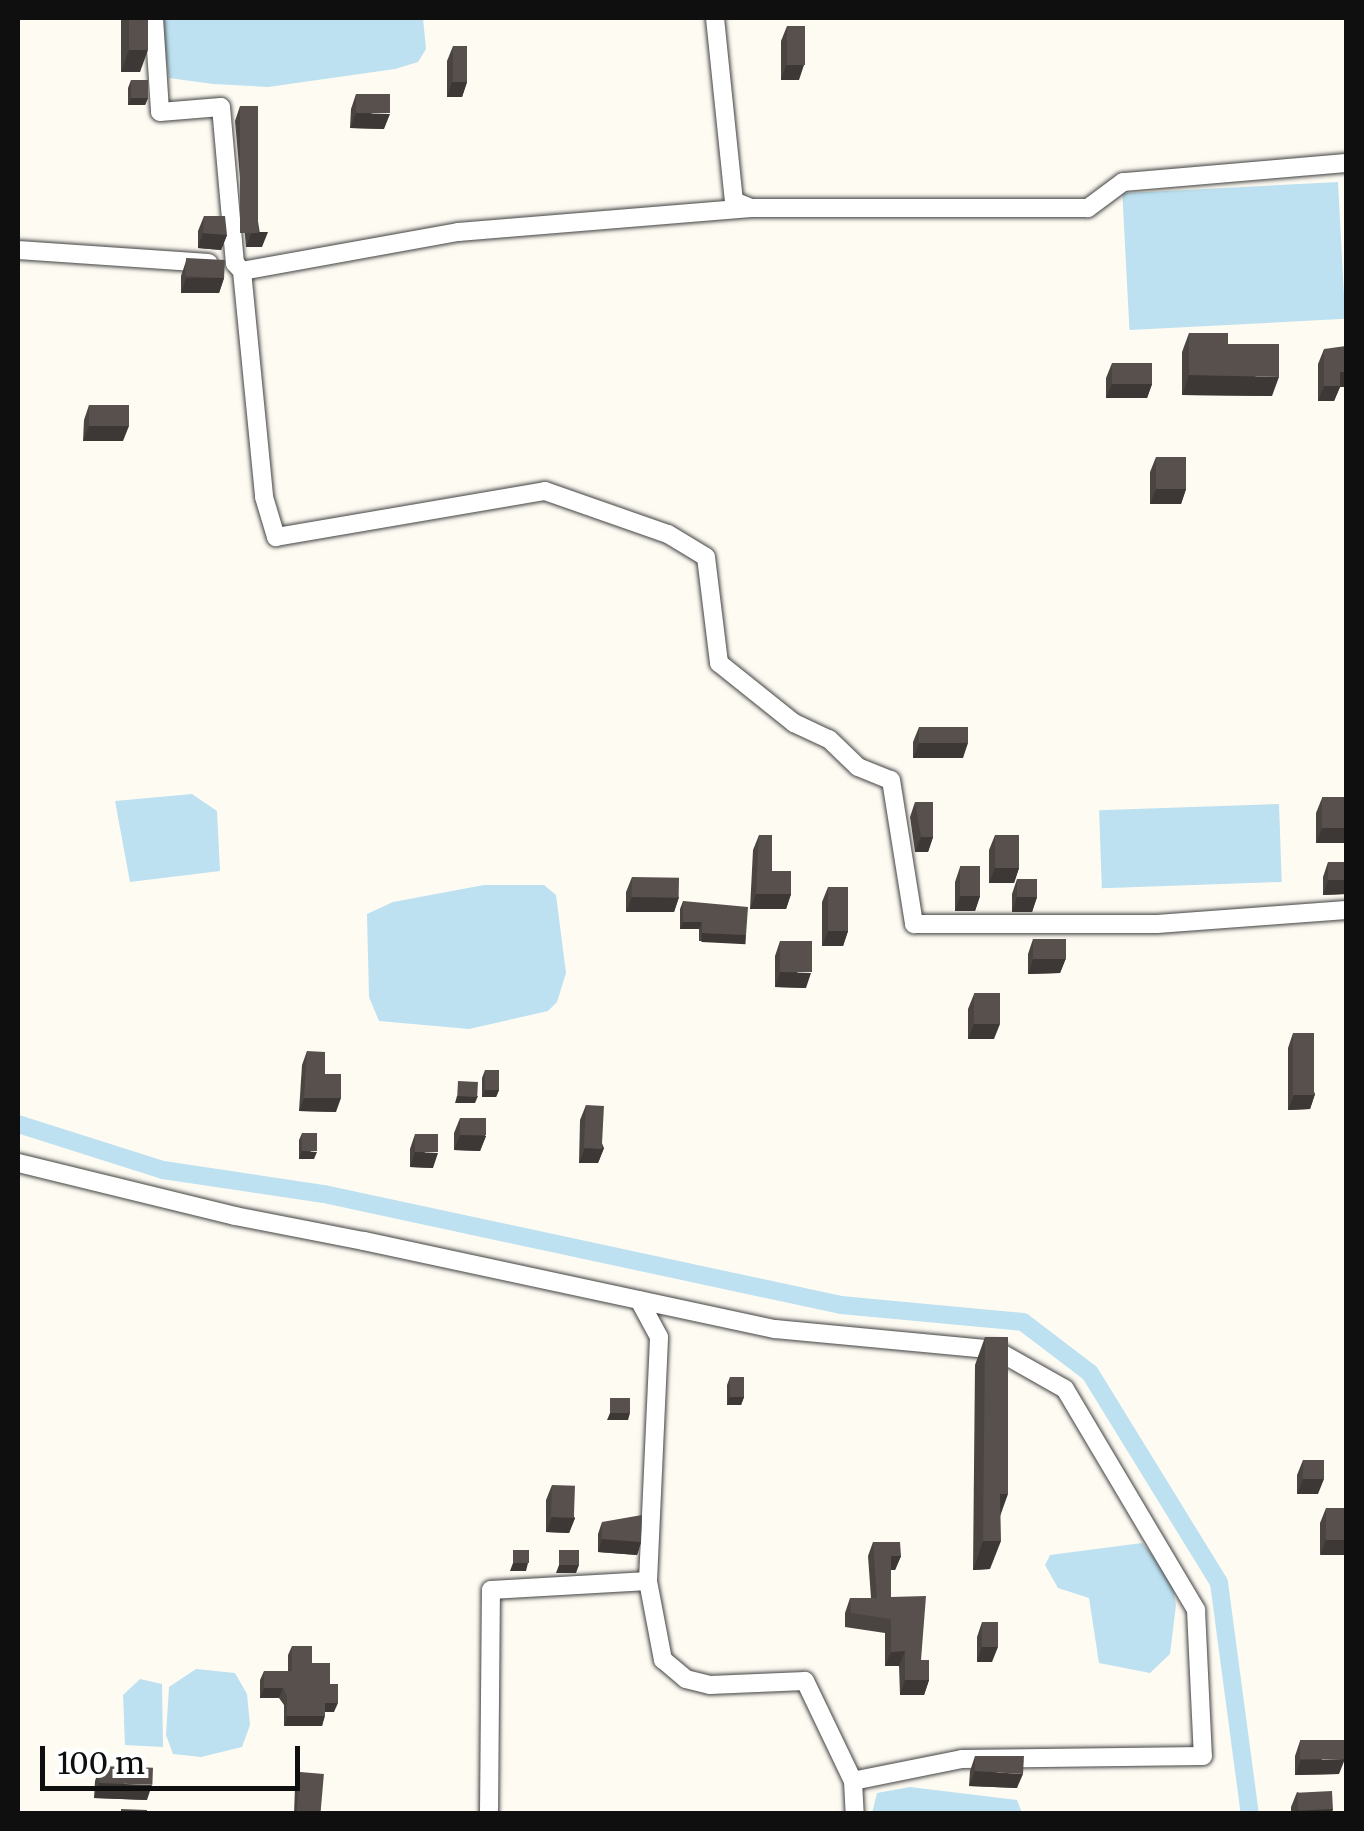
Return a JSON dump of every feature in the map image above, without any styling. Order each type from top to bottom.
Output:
[{"type":"street","points":[[154,18],[160,112],[221,107],[264,497],[276,537],[545,491],[668,534],[706,556],[719,663],[794,723],[829,738],[858,767],[892,780],[914,924],[1158,924],[1346,910]]},
{"type":"street","points":[[716,18],[734,201],[752,208]]},
{"type":"street","points":[[18,250],[238,267],[458,232],[752,208],[1088,208],[1123,182],[1346,163]]},
{"type":"street","points":[[18,1164],[775,1329],[996,1350],[1065,1389],[1196,1610],[1204,1756],[962,1758],[853,1781]]},
{"type":"street","points":[[639,1300],[660,1337],[648,1581],[664,1660],[686,1679],[710,1685],[805,1681],[853,1781],[855,1814]]},
{"type":"street","points":[[489,1814],[491,1590],[648,1581]]},
{"type":"water","points":[[161,18],[423,18],[426,49],[418,62],[395,69],[268,87],[213,84],[169,78]]},
{"type":"water","points":[[1338,182],[1345,319],[1129,330],[1122,193]]},
{"type":"water","points":[[192,794],[217,811],[220,871],[130,882],[115,801]]},
{"type":"water","points":[[1279,804],[1282,882],[1102,888],[1099,810]]},
{"type":"water","points":[[484,885],[544,885],[556,895],[566,973],[557,1002],[548,1011],[469,1029],[379,1021],[369,997],[367,914],[393,902]]},
{"type":"water","points":[[1142,1543],[1171,1577],[1176,1605],[1170,1654],[1150,1673],[1099,1663],[1089,1598],[1058,1588],[1045,1565],[1050,1555]]},
{"type":"water","points":[[196,1669],[235,1673],[247,1694],[250,1725],[242,1747],[201,1757],[173,1754],[166,1735],[169,1687]]},
{"type":"water","points":[[140,1679],[162,1684],[163,1747],[125,1745],[123,1695]]},
{"type":"water","points":[[910,1787],[1017,1800],[1022,1813],[872,1813],[877,1793]]},
{"type":"building","points":[[129,18],[148,18],[148,50],[129,50]]},
{"type":"building","points":[[787,26],[805,26],[805,65],[787,65]]},
{"type":"building","points":[[453,46],[467,46],[467,82],[453,82]]},
{"type":"building","points":[[131,80],[148,80],[148,98],[131,98]]},
{"type":"building","points":[[356,94],[390,94],[390,113],[356,113]]},
{"type":"building","points":[[240,106],[258,106],[258,233],[240,233]]},
{"type":"building","points":[[204,216],[225,216],[227,235],[203,233]]},
{"type":"building","points":[[186,258],[225,260],[224,278],[185,276]]},
{"type":"building","points":[[1189,333],[1228,333],[1228,344],[1279,344],[1279,377],[1189,375]]},
{"type":"building","points":[[1346,346],[1346,372],[1340,372],[1340,386],[1324,386],[1324,349]]},
{"type":"building","points":[[1112,363],[1152,363],[1152,384],[1112,384]]},
{"type":"building","points":[[89,405],[129,405],[129,426],[89,426]]},
{"type":"building","points":[[1156,457],[1186,457],[1186,489],[1156,489]]},
{"type":"building","points":[[919,727],[968,727],[968,743],[919,743]]},
{"type":"building","points":[[1322,797],[1346,797],[1346,828],[1322,828]]},
{"type":"building","points":[[915,802],[933,802],[933,837],[921,837]]},
{"type":"building","points":[[759,835],[772,835],[772,871],[791,871],[791,894],[756,894]]},
{"type":"building","points":[[995,835],[1019,835],[1019,868],[995,868]]},
{"type":"building","points":[[1328,862],[1346,862],[1346,880],[1328,880]]},
{"type":"building","points":[[960,866],[980,866],[980,896],[960,896]]},
{"type":"building","points":[[632,877],[679,878],[679,898],[632,897]]},
{"type":"building","points":[[1017,879],[1037,879],[1037,897],[1017,897]]},
{"type":"building","points":[[828,887],[848,887],[848,931],[828,931]]},
{"type":"building","points":[[683,901],[748,907],[746,935],[702,933],[702,922],[683,922]]},
{"type":"building","points":[[1033,939],[1066,939],[1066,959],[1033,959]]},
{"type":"building","points":[[780,941],[812,941],[812,972],[780,972]]},
{"type":"building","points":[[974,993],[1000,993],[1000,1024],[974,1024]]},
{"type":"building","points":[[1293,1033],[1314,1033],[1314,1095],[1293,1095]]},
{"type":"building","points":[[307,1051],[325,1052],[325,1074],[341,1074],[341,1098],[304,1098]]},
{"type":"building","points":[[485,1070],[499,1070],[499,1090],[485,1090]]},
{"type":"building","points":[[458,1081],[478,1082],[477,1097],[457,1096]]},
{"type":"building","points":[[586,1105],[604,1106],[602,1149],[584,1148]]},
{"type":"building","points":[[460,1118],[486,1118],[486,1135],[460,1135]]},
{"type":"building","points":[[302,1133],[317,1133],[317,1151],[302,1151]]},
{"type":"building","points":[[415,1134],[438,1134],[438,1152],[415,1152]]},
{"type":"building","points":[[985,1337],[1008,1337],[1008,1494],[1000,1494],[1001,1541],[983,1541]]},
{"type":"building","points":[[730,1377],[744,1377],[744,1397],[730,1397]]},
{"type":"building","points":[[610,1398],[630,1398],[630,1413],[610,1413]]},
{"type":"building","points":[[1303,1460],[1324,1460],[1324,1479],[1303,1479]]},
{"type":"building","points":[[552,1485],[575,1486],[574,1518],[551,1517]]},
{"type":"building","points":[[1326,1508],[1346,1508],[1346,1540],[1326,1540]]},
{"type":"building","points":[[642,1515],[641,1542],[602,1539],[602,1522]]},
{"type":"building","points":[[873,1542],[900,1542],[901,1556],[891,1556],[891,1597],[926,1596],[921,1660],[929,1660],[929,1680],[905,1680],[905,1651],[891,1652],[891,1619],[851,1613],[850,1598],[877,1598]]},
{"type":"building","points":[[513,1550],[529,1550],[529,1563],[513,1563]]},
{"type":"building","points":[[559,1550],[579,1550],[579,1565],[559,1565]]},
{"type":"building","points":[[982,1622],[998,1622],[998,1647],[982,1647]]},
{"type":"building","points":[[292,1646],[312,1646],[312,1663],[330,1663],[330,1684],[338,1684],[338,1703],[325,1703],[325,1716],[287,1716],[283,1688],[264,1688],[264,1671],[292,1671]]},
{"type":"building","points":[[1300,1740],[1345,1740],[1345,1759],[1300,1759]]},
{"type":"building","points":[[975,1756],[1024,1756],[1023,1774],[975,1771]]},
{"type":"building","points":[[100,1766],[153,1768],[152,1785],[99,1783]]},
{"type":"building","points":[[300,1772],[324,1774],[320,1814],[296,1814]]},
{"type":"building","points":[[1332,1791],[1333,1809],[1298,1811],[1297,1793]]},
{"type":"building","points":[[121,1809],[147,1810],[147,1814],[121,1814]]},
{"type":"waterway","points":[[18,1124],[163,1170],[324,1194],[841,1305],[1023,1322],[1090,1373],[1219,1583],[1250,1814]]}]
